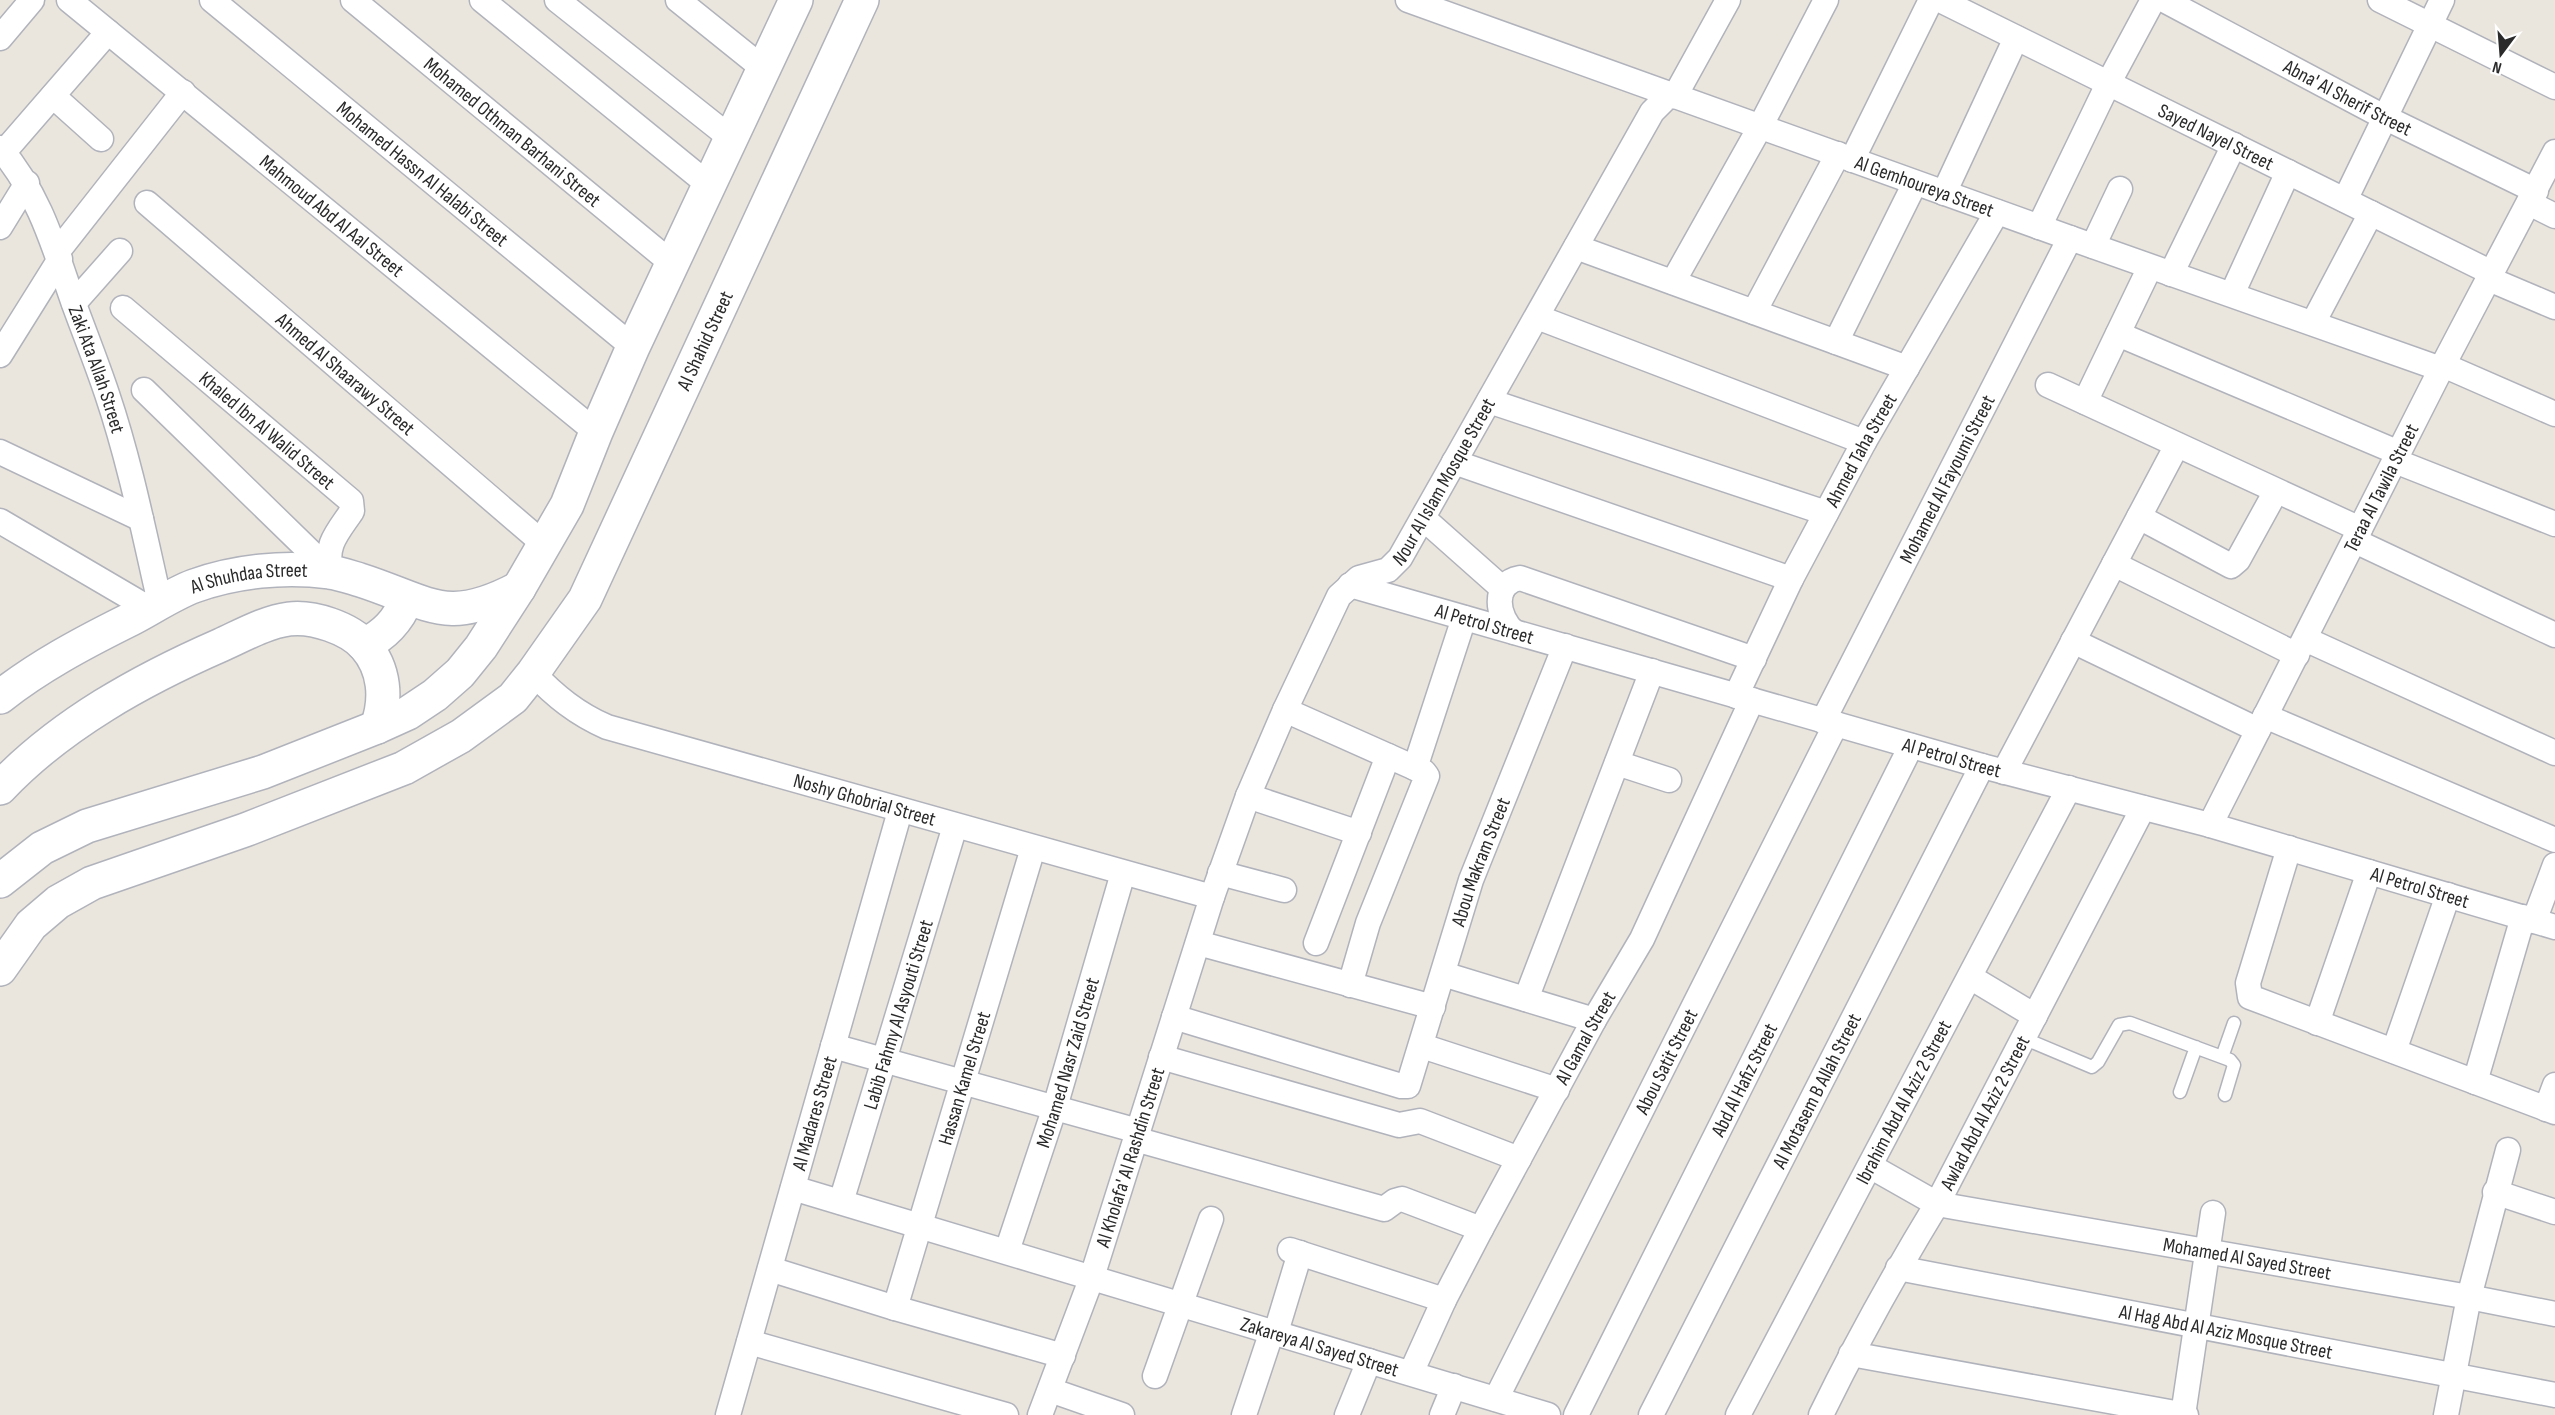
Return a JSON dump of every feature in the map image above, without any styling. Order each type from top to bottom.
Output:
[{"type":"street","points":[[0,38],[32,0]]},
{"type":"street","name":"Mahmoud Abd Al Aal Street","points":[[69,0],[596,432]]},
{"type":"street","name":"Mohamed Hassn Al Halabi Street","points":[[212,0],[633,347]]},
{"type":"street","name":"Mohamed Othman Barhani Street","points":[[353,0],[674,265]]},
{"type":"street","points":[[482,0],[709,185]]},
{"type":"street","points":[[557,0],[732,139]]},
{"type":"street","points":[[678,0],[765,70]]},
{"type":"street","points":[[0,881],[22,862],[64,836],[87,826],[201,792],[323,750],[408,713],[435,695],[460,673],[481,647],[519,588],[567,505],[633,347],[674,265],[796,0]]},
{"type":"street","name":"Al Shahid Street","points":[[0,969],[31,925],[57,902],[92,883],[218,839],[404,768],[460,736],[513,698],[585,599],[862,0]]},
{"type":"street","name":"Al Gemhoureya Street","points":[[1408,0],[1464,9],[1676,96],[2161,271],[2442,367],[2555,414]]},
{"type":"street","points":[[1673,282],[1760,127],[1826,0]]},
{"type":"street","points":[[1754,312],[1845,157],[1931,0]]},
{"type":"street","name":"Sayed Nayel Street","points":[[1940,0],[2109,82],[2555,307]]},
{"type":"street","points":[[2039,227],[2109,82],[2153,0]]},
{"type":"street","name":"Abna' Al Sherif Street","points":[[2164,0],[2533,197],[2555,216]]},
{"type":"street","points":[[2380,0],[2555,87]]},
{"type":"street","points":[[2344,200],[2442,0]]},
{"type":"street","points":[[1676,96],[1723,2]]},
{"type":"street","points":[[2,150],[53,96],[108,32]]},
{"type":"street","points":[[1944,193],[2016,38]]},
{"type":"street","points":[[0,355],[59,255],[183,92]]},
{"type":"street","points":[[53,96],[100,140]]},
{"type":"street","name":"Nour Al Islam Mosque Street","points":[[1350,585],[1359,578],[1388,570],[1395,565],[1652,112],[1667,97],[1676,96]]},
{"type":"street","points":[[2085,402],[2118,334],[2161,271],[2234,145]]},
{"type":"street","name":"Zaki Ata Allah Street","points":[[2,150],[27,183],[59,255],[108,395],[141,519],[155,606]]},
{"type":"street","name":"Teraa Al Tawila Street","points":[[2210,825],[2442,367],[2555,152]]},
{"type":"street","points":[[2232,294],[2288,172]]},
{"type":"street","points":[[0,227],[27,183]]},
{"type":"street","points":[[1836,342],[1915,183]]},
{"type":"street","points":[[2093,246],[2120,189]]},
{"type":"street","name":"Ahmed Al Shaarawy Street","points":[[147,203],[545,545]]},
{"type":"street","name":"Ahmed Taha Street","points":[[1744,698],[1754,659],[1791,579],[1864,442],[1997,212]]},
{"type":"street","points":[[2313,323],[2371,213]]},
{"type":"street","name":"Mohamed Al Fayoumi Street","points":[[1829,722],[2070,238]]},
{"type":"street","points":[[1576,247],[1906,368]]},
{"type":"street","points":[[74,303],[120,251]]},
{"type":"street","name":"Khaled Ibn Al Walid Street","points":[[123,308],[351,501],[352,511],[332,539],[328,550],[331,572]]},
{"type":"street","points":[[1537,317],[1864,442]]},
{"type":"street","points":[[2118,334],[2555,524]]},
{"type":"street","points":[[2048,385],[2276,491],[2555,635]]},
{"type":"street","points":[[144,390],[331,572]]},
{"type":"street","points":[[1489,400],[1826,513]]},
{"type":"street","name":"Al Motasem B Allah Street","points":[[1651,1415],[1993,769],[2073,641],[2177,445]]},
{"type":"street","points":[[0,452],[141,519]]},
{"type":"street","points":[[1454,462],[1791,579]]},
{"type":"street","points":[[2139,517],[2228,566],[2234,566],[2276,491]]},
{"type":"street","points":[[1423,518],[1503,589]]},
{"type":"street","points":[[0,521],[155,606]]},
{"type":"street","points":[[2114,564],[2301,647],[2555,753]]},
{"type":"street","name":"Al Shuhdaa Street","points":[[0,697],[18,682],[77,646],[192,587],[226,576],[296,570],[331,572],[441,609],[468,609],[493,603],[519,588]]},
{"type":"street","points":[[1514,632],[1506,626],[1499,608],[1503,589],[1512,579],[1520,578],[1754,659]]},
{"type":"street","points":[[1212,897],[1248,796],[1285,710],[1339,596],[1350,585]]},
{"type":"street","name":"Al Petrol Street","points":[[1350,585],[1993,769],[2210,825],[2537,922]]},
{"type":"street","points":[[364,645],[391,627],[407,599]]},
{"type":"street","points":[[1419,770],[1464,618]]},
{"type":"street","points":[[0,788],[52,743],[130,688],[177,664],[268,624],[291,619],[320,622],[344,629],[364,645],[377,666],[382,681],[382,712],[377,727]]},
{"type":"street","points":[[2073,641],[2261,723],[2555,840]]},
{"type":"street","name":"Abou Makram Street","points":[[1174,1017],[1401,1086],[1408,1086],[1411,1083],[1471,880],[1565,646]]},
{"type":"street","points":[[1526,999],[1652,672]]},
{"type":"street","name":"Noshy Ghobrial Street","points":[[533,673],[551,692],[582,716],[607,727],[1212,897]]},
{"type":"street","name":"Al Gamal Street","points":[[1411,1373],[1444,1300],[1481,1229],[1594,1020],[1642,939],[1744,698]]},
{"type":"street","points":[[1285,710],[1419,770],[1426,779],[1368,923],[1350,985]]},
{"type":"street","name":"Abou Satit Street","points":[[1496,1399],[1829,722]]},
{"type":"street","name":"Abd Al Hafiz Street","points":[[1576,1415],[1911,746]]},
{"type":"street","points":[[1316,942],[1388,756]]},
{"type":"street","points":[[1617,763],[1669,780]]},
{"type":"street","name":"Ibrahim Abd Al Aziz 2 Street","points":[[1738,1415],[2069,788]]},
{"type":"street","points":[[201,792],[218,839]]},
{"type":"street","points":[[1248,796],[1359,833]]},
{"type":"street","name":"Awlad Abd Al Aziz 2 Street","points":[[1821,1415],[1898,1268],[1937,1204],[2143,807]]},
{"type":"street","name":"Al Madares Street","points":[[728,1415],[900,811]]},
{"type":"street","name":"Labib Fahmy Al Asyouti Street","points":[[841,1202],[955,826]]},
{"type":"street","name":"Hassan Kamel Street","points":[[895,1308],[1033,848]]},
{"type":"street","points":[[2289,848],[2248,983],[2250,997],[2551,1110],[2555,1085]]},
{"type":"street","points":[[2475,1082],[2537,922],[2555,865]]},
{"type":"street","points":[[2317,1023],[2369,872]]},
{"type":"street","name":"Mohamed Nasr Zaid Street","points":[[1007,1251],[1055,1107],[1123,873]]},
{"type":"street","points":[[1221,873],[1284,890]]},
{"type":"street","points":[[2394,1051],[2448,895]]},
{"type":"street","name":"Al Kholafa' Al Rashdin Street","points":[[1040,1415],[1092,1277],[1212,897]]},
{"type":"street","points":[[1198,943],[1433,1007]]},
{"type":"street","points":[[1443,974],[1594,1020]]},
{"type":"street","points":[[1970,977],[2035,1016]]},
{"type":"street","points":[[833,1046],[1055,1107],[1137,1135],[1384,1209],[1402,1199],[1481,1229]]},
{"type":"street","points":[[1422,1046],[1557,1090]]},
{"type":"street","points":[[1161,1057],[1399,1125],[1420,1121],[1519,1159]]},
{"type":"street","points":[[2446,1415],[2469,1297],[2508,1150]]},
{"type":"street","name":"Mohamed Al Sayed Street","points":[[1870,1166],[1937,1204],[2555,1314]]},
{"type":"street","name":"Zakareya Al Sayed Street","points":[[793,1188],[1454,1386],[1536,1413]]},
{"type":"street","points":[[2495,1192],[2555,1212]]},
{"type":"street","points":[[1851,1354],[2184,1415],[2213,1213]]},
{"type":"street","points":[[1155,1376],[1211,1219]]},
{"type":"street","points":[[1244,1415],[1274,1332],[1295,1251],[1444,1300]]},
{"type":"street","name":"Al Hag Abd Al Aziz Mosque Street","points":[[1898,1268],[2555,1395]]},
{"type":"street","points":[[770,1269],[895,1308],[1063,1356]]},
{"type":"street","points":[[749,1342],[1006,1415]]},
{"type":"street","points":[[1347,1415],[1369,1361]]},
{"type":"street","points":[[1442,1415],[1454,1386]]},
{"type":"street","points":[[1050,1390],[1122,1415]]},
{"type":"lane","points":[[2024,1038],[2088,1067],[2098,1062],[2116,1028],[2122,1023],[2130,1023],[2230,1059],[2234,1065],[2224,1095]]},
{"type":"lane","points":[[2222,1056],[2234,1023]]},
{"type":"lane","points":[[2180,1092],[2196,1047]]}]
